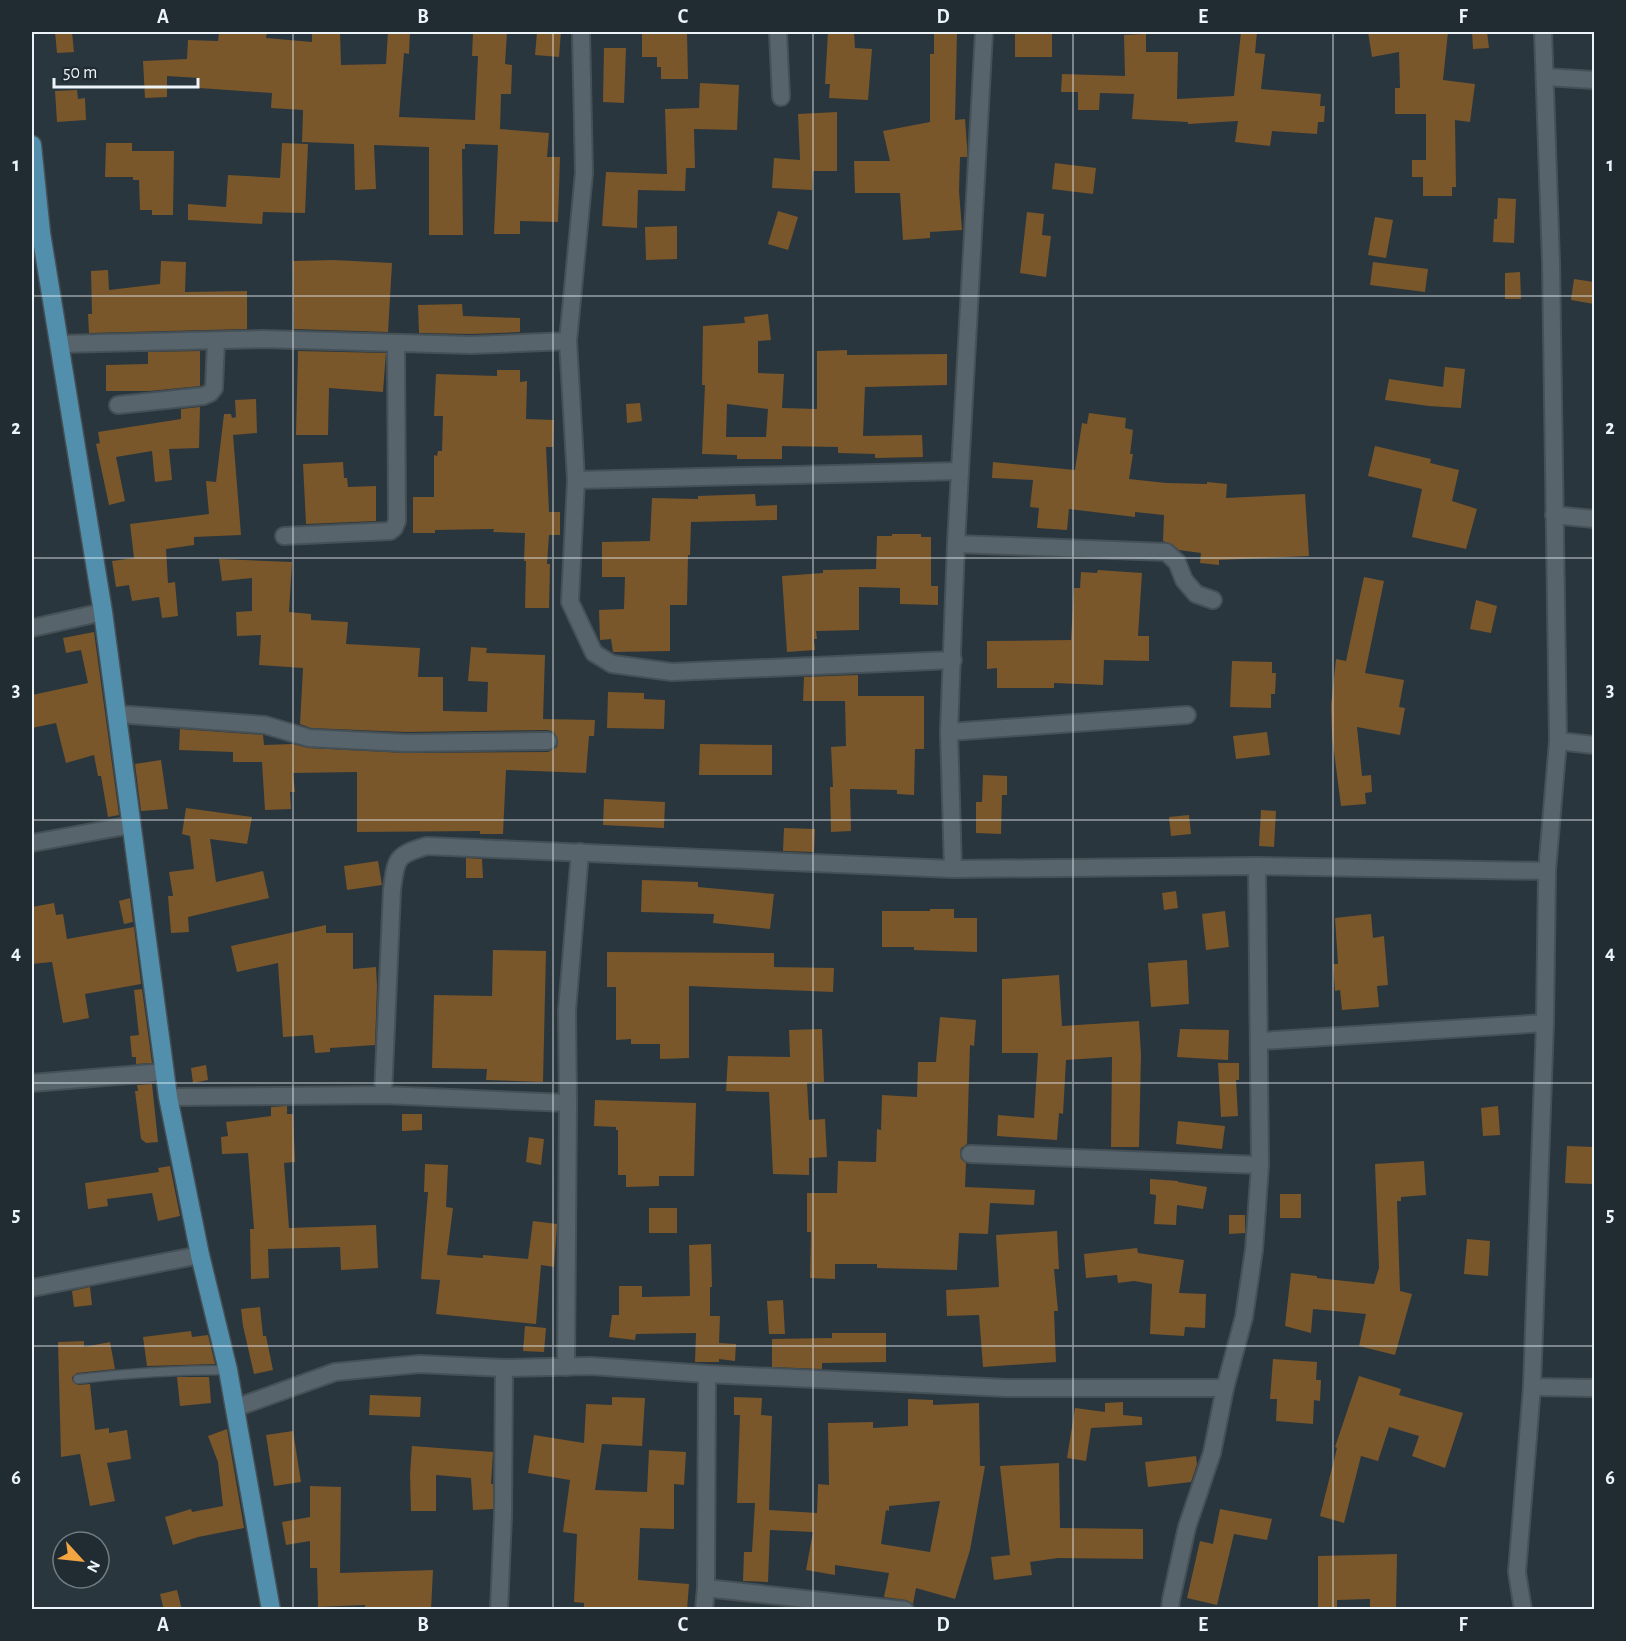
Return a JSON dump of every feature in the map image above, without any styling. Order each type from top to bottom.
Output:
[{"type":"main road","points":[[32,155],[41,233],[103,612],[168,1097],[200,1256],[228,1371],[271,1610]]},
{"type":"street","points":[[581,32],[584,173],[568,341],[576,480],[570,602],[594,653],[612,664],[672,672],[953,660]]},
{"type":"street","points":[[777,32],[780,97]]},
{"type":"street","points":[[953,869],[950,732],[956,544],[984,32]]},
{"type":"street","points":[[1523,1610],[1517,1572],[1532,1387],[1545,1023],[1547,871],[1558,741],[1551,262],[1543,32]]},
{"type":"street","points":[[1545,77],[1594,80]]},
{"type":"street","points":[[59,344],[263,339],[471,345],[568,341]]},
{"type":"street","points":[[118,405],[203,396],[210,393],[214,388],[216,341]]},
{"type":"street","points":[[284,536],[390,531],[394,528],[397,521],[396,344]]},
{"type":"street","points":[[576,480],[960,471]]},
{"type":"street","points":[[1554,515],[1594,519]]},
{"type":"street","points":[[956,544],[1166,552],[1177,562],[1184,580],[1196,594],[1213,600]]},
{"type":"street","points":[[32,628],[103,612]]},
{"type":"street","points":[[116,714],[265,725],[309,738],[406,742],[548,741]]},
{"type":"street","points":[[950,732],[1187,715]]},
{"type":"street","points":[[1558,741],[1594,745]]},
{"type":"street","points":[[32,843],[131,825]]},
{"type":"street","points":[[383,1095],[395,865],[404,853],[427,846],[953,869],[1257,866],[1547,871]]},
{"type":"street","points":[[566,1367],[567,1011],[580,852]]},
{"type":"street","points":[[1170,1610],[1187,1527],[1212,1453],[1225,1388],[1244,1317],[1254,1250],[1260,1165],[1257,866]]},
{"type":"street","points":[[1260,1041],[1545,1023]]},
{"type":"street","points":[[32,1083],[165,1072]]},
{"type":"street","points":[[168,1097],[383,1095],[568,1103]]},
{"type":"street","points":[[970,1154],[1260,1165]]},
{"type":"street","points":[[32,1288],[200,1256]]},
{"type":"street","points":[[235,1408],[335,1372],[419,1364],[504,1368],[591,1366],[707,1374],[1007,1388],[1225,1388]]},
{"type":"street","points":[[499,1610],[503,1516],[504,1368]]},
{"type":"street","points":[[704,1610],[707,1374]]},
{"type":"street","points":[[1532,1387],[1594,1388]]},
{"type":"street","points":[[706,1588],[905,1610]]},
{"type":"lane","points":[[78,1379],[145,1372],[228,1371]]},
{"type":"building","points":[[55,32],[72,32],[74,52],[57,53]]},
{"type":"building","points":[[219,32],[267,32],[266,38],[312,42],[312,32],[340,32],[341,65],[386,64],[388,32],[410,32],[409,54],[404,53],[399,117],[475,120],[478,56],[472,56],[473,32],[507,32],[505,64],[512,65],[511,94],[501,94],[500,129],[549,133],[547,157],[560,157],[558,222],[520,221],[520,234],[494,234],[498,145],[465,144],[465,149],[462,149],[463,235],[429,235],[429,147],[374,145],[376,189],[355,190],[354,144],[302,142],[303,110],[271,108],[272,93],[199,88],[199,78],[167,76],[167,97],[145,98],[143,61],[187,59],[188,40],[218,41]]},
{"type":"building","points":[[537,32],[561,32],[559,57],[535,55]]},
{"type":"building","points":[[642,32],[687,32],[688,79],[661,79],[661,67],[657,67],[657,57],[642,57]]},
{"type":"building","points":[[828,32],[854,32],[855,48],[872,49],[868,100],[829,98],[830,84],[825,84]]},
{"type":"building","points":[[934,32],[957,32],[955,120],[965,119],[967,146],[967,157],[960,157],[959,191],[962,230],[930,232],[930,238],[903,240],[900,193],[855,193],[854,161],[890,161],[883,131],[930,122],[930,54],[934,54]]},
{"type":"building","points":[[1015,32],[1052,32],[1052,57],[1015,57]]},
{"type":"building","points":[[1241,32],[1257,32],[1255,53],[1265,54],[1261,89],[1321,94],[1320,106],[1325,106],[1324,122],[1318,122],[1317,134],[1272,131],[1270,146],[1235,142],[1238,121],[1188,124],[1188,122],[1132,119],[1134,94],[1100,93],[1099,110],[1078,110],[1078,92],[1061,92],[1062,74],[1125,76],[1124,35],[1146,34],[1146,52],[1178,52],[1177,99],[1234,96]]},
{"type":"building","points":[[1368,32],[1448,32],[1443,80],[1475,84],[1470,122],[1455,120],[1456,187],[1452,187],[1452,196],[1423,196],[1423,177],[1412,177],[1412,160],[1426,160],[1426,114],[1395,114],[1395,88],[1400,88],[1399,52],[1372,57]]},
{"type":"building","points":[[1472,32],[1487,32],[1489,48],[1473,49]]},
{"type":"building","points":[[604,48],[626,48],[624,103],[603,102]]},
{"type":"building","points":[[700,83],[739,85],[737,130],[694,129],[695,168],[686,168],[685,191],[638,190],[637,228],[602,226],[606,172],[667,174],[665,109],[699,108]]},
{"type":"building","points":[[77,90],[78,99],[85,98],[86,120],[57,122],[55,91]]},
{"type":"building","points":[[837,112],[837,171],[813,171],[812,190],[772,188],[774,158],[800,160],[798,114]]},
{"type":"building","points":[[106,143],[132,143],[132,151],[174,151],[173,215],[152,215],[152,210],[140,210],[139,180],[133,180],[133,177],[105,177]]},
{"type":"building","points":[[282,143],[308,144],[305,213],[263,212],[262,224],[188,220],[188,204],[226,207],[228,175],[280,178]]},
{"type":"building","points":[[1055,163],[1096,168],[1093,194],[1052,189]]},
{"type":"building","points":[[1498,198],[1516,199],[1514,243],[1493,242]]},
{"type":"building","points":[[778,211],[798,217],[788,250],[768,244]]},
{"type":"building","points":[[1027,212],[1044,214],[1042,235],[1051,236],[1046,277],[1020,273]]},
{"type":"building","points":[[1375,217],[1393,220],[1386,258],[1368,255]]},
{"type":"building","points":[[677,226],[677,259],[646,260],[645,227]]},
{"type":"building","points":[[334,260],[392,263],[388,332],[294,329],[293,261]]},
{"type":"building","points":[[161,261],[186,262],[185,292],[247,291],[247,329],[89,333],[88,314],[92,314],[91,271],[108,270],[109,290],[160,284]]},
{"type":"building","points":[[1373,262],[1428,269],[1425,292],[1370,285]]},
{"type":"building","points":[[1520,272],[1521,299],[1505,299],[1505,273]]},
{"type":"building","points":[[1574,279],[1594,282],[1594,304],[1571,300]]},
{"type":"building","points":[[462,304],[463,316],[520,318],[520,332],[419,333],[418,305]]},
{"type":"building","points":[[768,314],[771,340],[758,341],[758,373],[784,374],[782,408],[817,409],[817,351],[847,350],[847,355],[947,354],[947,385],[865,387],[863,436],[922,435],[923,457],[875,458],[875,454],[838,453],[838,447],[782,446],[782,459],[737,459],[737,455],[702,454],[705,385],[702,385],[703,326],[745,323],[744,317]],"holes":[[[727,404],[768,409],[766,437],[726,437]]]},
{"type":"building","points":[[200,351],[200,386],[149,391],[106,391],[106,365],[148,364],[148,352]]},
{"type":"building","points":[[298,351],[386,353],[383,392],[329,388],[328,435],[296,435]]},
{"type":"building","points":[[1445,367],[1465,369],[1461,408],[1385,400],[1389,379],[1443,387]]},
{"type":"building","points":[[497,370],[520,370],[520,382],[527,381],[526,419],[554,420],[553,447],[546,447],[549,512],[560,512],[560,535],[549,535],[547,564],[550,564],[549,608],[525,608],[525,533],[493,532],[494,529],[435,530],[435,533],[413,533],[413,497],[434,497],[434,455],[437,456],[438,451],[442,451],[443,416],[434,416],[436,374],[497,376]]},
{"type":"building","points":[[256,399],[257,433],[233,435],[241,535],[194,537],[194,545],[166,549],[168,583],[175,582],[178,616],[162,618],[159,597],[132,601],[129,585],[116,587],[112,561],[134,558],[130,524],[209,514],[206,481],[216,482],[224,414],[231,414],[232,418],[236,417],[235,400]]},
{"type":"building","points":[[640,403],[642,421],[627,423],[626,404]]},
{"type":"building","points":[[200,407],[199,448],[169,449],[172,480],[155,482],[152,451],[116,457],[125,501],[109,505],[96,444],[100,443],[98,432],[181,419],[181,409]]},
{"type":"building","points":[[1089,413],[1126,418],[1125,428],[1133,430],[1130,454],[1133,454],[1129,479],[1166,483],[1227,484],[1226,498],[1305,494],[1309,556],[1219,560],[1219,565],[1200,563],[1201,553],[1179,550],[1163,541],[1164,515],[1135,512],[1135,517],[1069,509],[1067,530],[1037,528],[1039,508],[1030,507],[1033,480],[992,478],[993,462],[1075,470],[1082,423],[1087,424]]},
{"type":"building","points":[[1375,446],[1431,459],[1430,463],[1459,470],[1452,501],[1477,509],[1466,549],[1412,537],[1422,489],[1368,476]]},
{"type":"building","points":[[343,462],[344,478],[347,478],[348,487],[376,486],[376,521],[306,524],[303,464]]},
{"type":"building","points":[[755,494],[756,506],[777,505],[777,520],[691,522],[687,605],[670,605],[670,651],[613,652],[611,639],[600,640],[599,610],[624,609],[625,577],[602,577],[602,542],[650,541],[652,498],[698,499],[698,496]]},
{"type":"building","points":[[892,534],[921,534],[921,537],[931,537],[931,586],[938,586],[938,605],[900,604],[900,588],[859,587],[859,630],[816,631],[815,650],[787,652],[782,576],[823,573],[823,570],[876,569],[877,536],[892,536]]},
{"type":"building","points":[[219,559],[292,562],[289,612],[311,614],[311,620],[348,622],[346,644],[420,648],[418,677],[443,677],[443,711],[487,712],[488,682],[468,681],[471,647],[487,648],[486,653],[545,655],[543,719],[595,720],[594,736],[589,736],[586,773],[506,770],[503,834],[480,834],[480,831],[357,832],[357,772],[293,773],[295,792],[290,792],[291,809],[265,810],[262,762],[233,762],[233,752],[179,750],[180,729],[263,735],[264,745],[293,744],[308,748],[406,753],[548,752],[557,747],[558,740],[554,732],[548,730],[406,732],[311,728],[300,724],[303,668],[259,665],[261,635],[237,636],[236,612],[252,611],[252,578],[222,581]]},
{"type":"building","points":[[1098,570],[1142,573],[1138,636],[1149,636],[1149,661],[1104,660],[1103,685],[1054,683],[1054,688],[997,688],[997,668],[987,669],[987,641],[1071,640],[1074,588],[1080,588],[1081,572],[1097,573]]},
{"type":"building","points":[[1364,577],[1384,581],[1365,673],[1404,680],[1399,707],[1405,708],[1400,735],[1357,727],[1362,776],[1371,775],[1372,792],[1365,793],[1366,804],[1341,806],[1332,736],[1331,706],[1336,659],[1346,661]]},
{"type":"building","points":[[1476,600],[1497,606],[1491,633],[1470,629]]},
{"type":"building","points":[[94,632],[119,815],[108,817],[101,776],[98,776],[94,755],[66,763],[56,723],[32,728],[32,695],[88,683],[81,650],[66,653],[63,638]]},
{"type":"building","points":[[1232,661],[1272,662],[1272,673],[1276,673],[1275,694],[1271,694],[1271,708],[1230,707]]},
{"type":"building","points":[[858,675],[858,696],[924,696],[924,749],[915,749],[914,795],[897,794],[897,790],[850,789],[851,831],[831,832],[830,787],[833,787],[831,747],[846,746],[845,701],[803,701],[804,677]]},
{"type":"building","points":[[608,692],[644,693],[644,699],[665,700],[664,729],[607,728]]},
{"type":"building","points":[[1267,732],[1270,755],[1236,759],[1233,736]]},
{"type":"building","points":[[700,744],[772,745],[772,775],[699,775]]},
{"type":"building","points":[[161,760],[168,809],[141,811],[135,764]]},
{"type":"building","points":[[983,775],[1007,776],[1007,795],[1002,795],[1001,834],[976,833],[976,802],[982,802]]},
{"type":"building","points":[[604,799],[665,802],[664,828],[603,825]]},
{"type":"building","points":[[186,808],[252,817],[247,844],[210,839],[216,882],[263,871],[269,898],[188,917],[189,932],[171,933],[168,896],[173,896],[169,872],[194,869],[190,836],[182,834]]},
{"type":"building","points":[[1261,810],[1276,811],[1274,847],[1259,846]]},
{"type":"building","points":[[1189,815],[1191,834],[1171,836],[1169,817]]},
{"type":"building","points":[[784,828],[815,829],[814,852],[783,851]]},
{"type":"building","points":[[466,858],[482,859],[483,878],[466,878]]},
{"type":"building","points":[[378,861],[382,885],[347,890],[344,866]]},
{"type":"building","points":[[642,880],[698,882],[698,887],[774,894],[770,929],[713,923],[714,914],[641,912]]},
{"type":"building","points":[[1176,891],[1178,908],[1164,910],[1162,893]]},
{"type":"building","points":[[130,898],[133,922],[124,924],[119,901]]},
{"type":"building","points":[[54,903],[56,915],[63,914],[67,939],[134,927],[141,984],[85,994],[89,1018],[63,1023],[52,962],[32,964],[32,907]]},
{"type":"building","points":[[930,909],[954,909],[954,918],[977,918],[977,952],[882,947],[882,911],[930,911]]},
{"type":"building","points":[[1225,911],[1229,947],[1206,950],[1202,914]]},
{"type":"building","points":[[1371,914],[1373,938],[1384,936],[1388,985],[1377,986],[1379,1007],[1342,1010],[1340,990],[1335,991],[1333,964],[1338,964],[1335,918]]},
{"type":"building","points":[[326,925],[326,933],[353,933],[353,969],[376,967],[375,1045],[330,1048],[330,1052],[315,1053],[313,1035],[283,1037],[278,963],[237,972],[231,946]]},
{"type":"building","points":[[493,950],[546,951],[543,1082],[486,1080],[487,1069],[432,1068],[434,995],[492,996]]},
{"type":"building","points":[[607,952],[774,953],[774,967],[834,968],[833,992],[689,986],[689,1058],[660,1059],[660,1044],[631,1044],[631,1039],[616,1040],[616,987],[607,987]]},
{"type":"building","points":[[1187,960],[1189,1004],[1151,1007],[1148,963]]},
{"type":"building","points":[[1059,975],[1062,1026],[1139,1021],[1141,1055],[1139,1147],[1111,1147],[1112,1057],[1066,1060],[1063,1114],[1059,1113],[1057,1140],[997,1136],[998,1115],[1034,1118],[1038,1053],[1002,1053],[1002,979]]},
{"type":"building","points":[[142,989],[152,1063],[136,1064],[136,1057],[132,1057],[130,1036],[139,1035],[134,990]]},
{"type":"building","points":[[940,1017],[976,1020],[974,1046],[970,1045],[967,1144],[961,1148],[960,1153],[961,1159],[966,1163],[965,1187],[1035,1190],[1034,1205],[990,1203],[988,1234],[959,1233],[957,1270],[877,1268],[877,1264],[835,1264],[835,1279],[810,1278],[811,1232],[807,1232],[807,1193],[837,1193],[838,1161],[876,1162],[877,1129],[881,1130],[882,1095],[917,1097],[918,1062],[936,1062]]},
{"type":"building","points":[[822,1029],[824,1082],[807,1083],[809,1120],[825,1119],[827,1157],[809,1158],[809,1175],[773,1174],[769,1092],[726,1091],[728,1056],[790,1057],[789,1030]]},
{"type":"building","points":[[1180,1029],[1229,1030],[1228,1060],[1177,1057]]},
{"type":"building","points":[[1218,1063],[1239,1063],[1239,1080],[1236,1080],[1238,1116],[1221,1117]]},
{"type":"building","points":[[206,1065],[208,1080],[193,1083],[191,1068]]},
{"type":"building","points":[[152,1084],[158,1142],[146,1143],[141,1139],[135,1091],[138,1091],[137,1085]]},
{"type":"building","points":[[595,1100],[696,1103],[694,1176],[659,1176],[659,1186],[626,1187],[626,1175],[618,1175],[618,1130],[616,1127],[594,1126]]},
{"type":"building","points":[[287,1106],[287,1114],[293,1114],[295,1162],[284,1163],[289,1228],[376,1225],[378,1268],[341,1270],[340,1247],[268,1249],[269,1278],[251,1279],[250,1229],[254,1229],[248,1153],[222,1154],[221,1137],[228,1136],[226,1122],[271,1116],[271,1107]]},
{"type":"building","points":[[1498,1106],[1500,1135],[1483,1136],[1481,1108]]},
{"type":"building","points":[[402,1114],[422,1114],[422,1130],[402,1131]]},
{"type":"building","points":[[1178,1121],[1225,1126],[1222,1149],[1176,1144]]},
{"type":"building","points":[[529,1137],[544,1139],[541,1165],[526,1162]]},
{"type":"building","points":[[1567,1146],[1594,1147],[1594,1184],[1565,1183]]},
{"type":"building","points":[[1424,1161],[1426,1195],[1401,1197],[1401,1201],[1397,1201],[1400,1291],[1412,1294],[1395,1355],[1359,1346],[1366,1314],[1313,1309],[1311,1333],[1285,1326],[1291,1273],[1374,1284],[1379,1268],[1375,1164]]},
{"type":"building","points":[[425,1164],[448,1165],[446,1207],[453,1208],[447,1255],[528,1259],[533,1221],[557,1224],[554,1267],[541,1265],[536,1324],[436,1314],[440,1280],[421,1279],[428,1192],[424,1192]]},
{"type":"building","points":[[170,1166],[180,1216],[158,1221],[152,1193],[107,1199],[108,1206],[88,1209],[85,1183],[159,1172],[158,1168]]},
{"type":"building","points":[[1150,1179],[1178,1181],[1207,1187],[1203,1209],[1177,1205],[1176,1225],[1154,1224],[1156,1195],[1150,1194]]},
{"type":"building","points":[[1280,1194],[1301,1194],[1301,1218],[1280,1218]]},
{"type":"building","points":[[649,1208],[677,1208],[677,1233],[649,1233]]},
{"type":"building","points":[[1229,1215],[1245,1215],[1245,1233],[1229,1234]]},
{"type":"building","points":[[1057,1231],[1059,1269],[1054,1269],[1058,1311],[1054,1311],[1056,1362],[983,1367],[979,1315],[947,1316],[946,1290],[999,1287],[996,1235]]},
{"type":"building","points":[[1467,1239],[1490,1241],[1488,1276],[1464,1274]]},
{"type":"building","points":[[711,1244],[710,1316],[720,1316],[719,1343],[736,1344],[735,1361],[719,1359],[719,1362],[695,1362],[696,1333],[636,1334],[635,1340],[609,1337],[612,1315],[619,1315],[619,1286],[642,1286],[642,1297],[690,1296],[689,1245]]},
{"type":"building","points":[[1137,1248],[1138,1253],[1184,1260],[1179,1293],[1206,1294],[1205,1328],[1185,1327],[1184,1336],[1150,1334],[1152,1284],[1134,1281],[1118,1283],[1117,1275],[1086,1278],[1084,1254]]},
{"type":"building","points":[[90,1287],[92,1305],[74,1307],[72,1291]]},
{"type":"building","points":[[783,1300],[785,1334],[769,1334],[767,1301]]},
{"type":"building","points":[[260,1307],[263,1336],[266,1336],[273,1370],[254,1374],[241,1309]]},
{"type":"building","points":[[525,1326],[546,1328],[544,1352],[523,1351]]},
{"type":"building","points":[[191,1331],[192,1337],[208,1335],[215,1364],[147,1366],[143,1337]]},
{"type":"building","points":[[832,1333],[886,1333],[886,1362],[822,1363],[822,1369],[772,1367],[772,1339],[832,1338]]},
{"type":"building","points":[[84,1341],[84,1347],[110,1342],[115,1369],[77,1373],[72,1377],[73,1382],[78,1385],[90,1384],[95,1430],[109,1428],[109,1433],[127,1430],[131,1459],[107,1463],[115,1501],[90,1506],[80,1454],[61,1457],[58,1342]]},
{"type":"building","points":[[1273,1359],[1317,1362],[1316,1380],[1321,1380],[1320,1401],[1314,1400],[1313,1424],[1276,1421],[1277,1399],[1270,1399]]},
{"type":"building","points":[[1359,1376],[1401,1389],[1399,1395],[1463,1413],[1445,1468],[1412,1456],[1419,1436],[1389,1427],[1378,1461],[1361,1456],[1344,1523],[1320,1516],[1337,1448],[1335,1447]]},
{"type":"building","points":[[177,1377],[209,1377],[211,1403],[180,1406]]},
{"type":"building","points":[[370,1395],[421,1397],[420,1417],[369,1415]]},
{"type":"building","points":[[612,1397],[645,1398],[642,1446],[602,1444],[595,1490],[647,1492],[649,1450],[686,1452],[684,1485],[674,1484],[674,1529],[640,1528],[638,1580],[689,1584],[687,1610],[584,1610],[584,1603],[574,1602],[577,1534],[563,1532],[570,1480],[528,1473],[534,1435],[584,1443],[586,1404],[612,1405]]},
{"type":"building","points":[[734,1397],[762,1398],[761,1415],[772,1416],[769,1510],[817,1513],[818,1484],[829,1485],[828,1423],[873,1422],[873,1428],[908,1426],[908,1399],[933,1400],[933,1405],[979,1403],[980,1466],[985,1466],[970,1550],[955,1599],[916,1588],[913,1604],[906,1600],[884,1597],[889,1573],[835,1565],[835,1575],[806,1570],[813,1532],[770,1530],[768,1582],[743,1581],[744,1552],[752,1552],[755,1503],[737,1503],[740,1415],[734,1415]],"holes":[[[940,1501],[930,1552],[881,1544],[886,1510],[889,1511],[889,1506]]]},
{"type":"building","points":[[1123,1402],[1123,1415],[1142,1417],[1142,1425],[1091,1428],[1086,1461],[1067,1458],[1075,1408],[1105,1412],[1105,1403]]},
{"type":"building","points":[[227,1429],[244,1528],[198,1537],[173,1545],[165,1517],[191,1509],[192,1512],[223,1506],[218,1462],[208,1436]]},
{"type":"building","points":[[293,1431],[301,1482],[274,1486],[266,1435]]},
{"type":"building","points":[[412,1446],[493,1452],[491,1484],[493,1484],[493,1509],[473,1510],[471,1478],[436,1475],[436,1511],[411,1511]]},
{"type":"building","points":[[1196,1456],[1197,1464],[1191,1482],[1148,1487],[1145,1462]]},
{"type":"building","points":[[1059,1463],[1060,1528],[1143,1529],[1143,1559],[1058,1558],[1030,1562],[1032,1575],[994,1580],[991,1557],[1010,1555],[1000,1466]]},
{"type":"building","points":[[310,1486],[341,1487],[340,1573],[433,1570],[431,1610],[365,1610],[365,1605],[318,1607],[317,1568],[310,1568],[310,1541],[286,1545],[282,1522],[310,1517]]},
{"type":"building","points":[[1220,1509],[1272,1519],[1267,1540],[1234,1534],[1217,1605],[1187,1598],[1200,1541],[1213,1544]]},
{"type":"building","points":[[1397,1554],[1396,1607],[1370,1607],[1370,1599],[1337,1600],[1337,1610],[1318,1610],[1318,1556]]},
{"type":"building","points":[[177,1590],[182,1610],[164,1610],[160,1594]]}]
